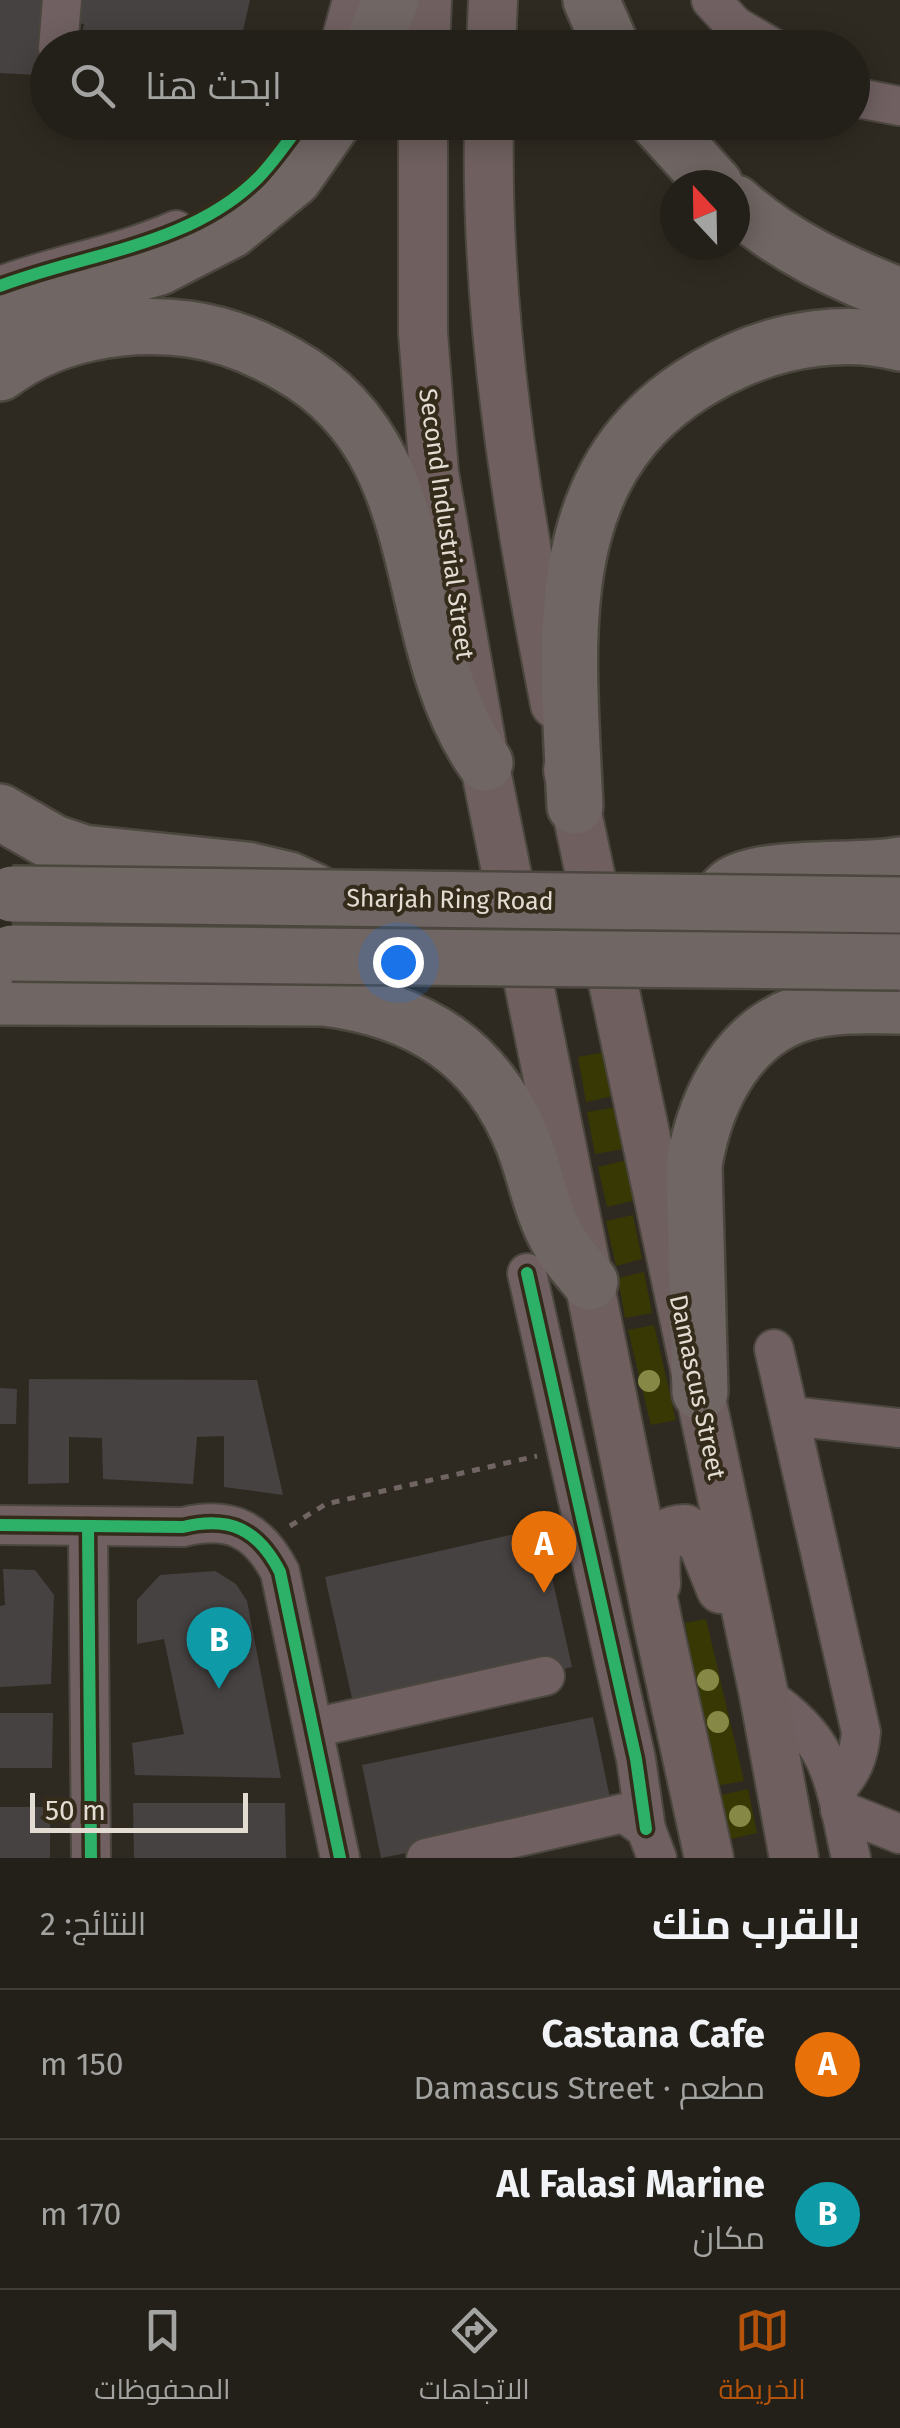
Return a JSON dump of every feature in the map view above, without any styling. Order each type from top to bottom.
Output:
[{"type":"highway","points":[[378,30],[391,0]]},
{"type":"highway","points":[[591,0],[604,30]]},
{"type":"highway","points":[[0,320],[57,297],[159,267],[231,230],[294,178],[320,140]]},
{"type":"highway","points":[[674,140],[701,170]]},
{"type":"highway","points":[[750,214],[797,248],[850,277],[900,296]]},
{"type":"highway","points":[[0,373],[58,342],[108,329],[158,326],[210,332],[258,348],[317,384],[355,420],[376,448],[391,481],[403,515],[445,688],[468,740],[485,764]]},
{"type":"highway","points":[[575,806],[571,604],[576,557],[589,512],[610,470],[637,432],[671,399],[710,372],[753,353],[798,341],[845,337],[900,343]]},
{"type":"highway","points":[[13,820],[84,853],[248,870],[289,880],[330,898]]},
{"type":"highway","points":[[715,903],[732,885],[750,879],[900,865]]},
{"type":"highway","name":"Sharjah Ring Road","points":[[6,894],[900,905]]},
{"type":"highway","points":[[4,967],[900,962]]},
{"type":"highway","points":[[4,967],[324,998],[369,1004],[410,1018],[448,1042],[481,1073],[505,1106],[523,1143],[555,1234],[595,1308]]},
{"type":"highway","points":[[703,1411],[694,1164],[699,1133],[720,1082],[751,1045],[785,1020],[812,1010],[900,1006]]},
{"type":"main road","points":[[426,30],[427,0]]},
{"type":"main road","points":[[492,30],[493,0]]},
{"type":"main road","name":"Second Industrial Street","points":[[423,140],[420,262],[431,440],[485,764],[595,1308]]},
{"type":"main road","points":[[489,140],[490,250],[502,396],[539,623],[575,806]]},
{"type":"main road","name":"Damascus Street","points":[[575,806],[764,1695],[794,1858]]},
{"type":"main road","points":[[595,1308],[654,1486],[666,1499],[685,1498],[692,1492],[703,1411]]},
{"type":"main road","points":[[595,1308],[709,1858]]},
{"type":"main road","points":[[658,1624],[658,1543],[664,1534],[685,1529],[702,1542],[764,1695]]},
{"type":"street","points":[[60,30],[62,0]]},
{"type":"street","points":[[344,30],[352,0]]},
{"type":"street","points":[[712,0],[742,30]]},
{"type":"street","points":[[870,100],[900,106]]},
{"type":"street","points":[[0,286],[46,269],[152,241],[196,220],[256,179],[287,140]]},
{"type":"street","points":[[527,1272],[652,1844]]},
{"type":"street","points":[[774,1348],[862,1732],[859,1754],[838,1800]]},
{"type":"street","points":[[790,1416],[900,1428]]},
{"type":"street","points":[[0,1524],[183,1527],[206,1522],[230,1524],[252,1534],[269,1551],[280,1572],[340,1858]]},
{"type":"street","points":[[88,1526],[90,1858]]},
{"type":"street","points":[[183,1527],[227,1548],[267,1578],[283,1596]]},
{"type":"street","points":[[313,1728],[545,1676]]},
{"type":"street","points":[[764,1695],[802,1723],[825,1756],[851,1858]]},
{"type":"street","points":[[802,1723],[831,1725],[857,1711]]},
{"type":"street","points":[[838,1800],[900,1834]]},
{"type":"street","points":[[426,1858],[624,1813],[652,1844]]},
{"type":"path","points":[[269,1551],[286,1530],[326,1504],[566,1449]]},
{"type":"shaded area","points":[[605,1052],[613,1096],[586,1102],[578,1057]]},
{"type":"shaded area","points":[[617,1107],[624,1149],[595,1154],[587,1112]]},
{"type":"shaded area","points":[[627,1160],[636,1200],[607,1207],[598,1167]]},
{"type":"shaded area","points":[[633,1215],[642,1259],[616,1266],[606,1221]]},
{"type":"shaded area","points":[[644,1272],[652,1313],[625,1318],[618,1278]]},
{"type":"shaded area","points":[[654,1325],[676,1420],[651,1425],[628,1330]]},
{"type":"shaded area","points":[[706,1619],[744,1781],[715,1786],[685,1623]]},
{"type":"shaded area","points":[[748,1789],[757,1833],[726,1840],[717,1796]]},
{"type":"building","points":[[0,0],[49,0],[48,30],[30,30],[30,75],[0,73]]},
{"type":"building","points":[[71,0],[250,0],[243,30],[83,30],[84,24],[68,21]]},
{"type":"building","points":[[29,1379],[257,1380],[283,1495],[224,1487],[224,1436],[197,1437],[193,1484],[103,1479],[102,1438],[69,1437],[69,1483],[28,1484]]},
{"type":"building","points":[[0,1388],[17,1389],[16,1424],[0,1424]]},
{"type":"building","points":[[541,1528],[572,1667],[356,1716],[325,1577]]},
{"type":"building","points":[[3,1569],[35,1570],[54,1595],[51,1684],[0,1687]]},
{"type":"building","points":[[215,1571],[236,1584],[247,1601],[281,1778],[135,1775],[132,1743],[184,1734],[164,1639],[137,1644],[137,1600],[160,1575]]},
{"type":"building","points":[[0,1713],[53,1713],[52,1768],[0,1768]]},
{"type":"building","points":[[593,1717],[613,1812],[381,1858],[362,1765]]},
{"type":"building","points":[[133,1803],[285,1803],[286,1858],[134,1858]]},
{"type":"building","points":[[0,1807],[50,1807],[50,1858],[0,1858]]},
{"type":"cycle path","points":[[0,286],[136,245],[202,218],[259,177],[289,140]]},
{"type":"cycle path","points":[[527,1273],[636,1759],[646,1829]]},
{"type":"cycle path","points":[[0,1525],[183,1527],[215,1523],[241,1529],[262,1545],[280,1572],[340,1858]]},
{"type":"cycle path","points":[[88,1526],[91,1858]]},
{"type":"place","name":"Castana Cafe","points":[[544,1593]]},
{"type":"place","name":"Al Falasi Marine","points":[[219,1689]]}]
